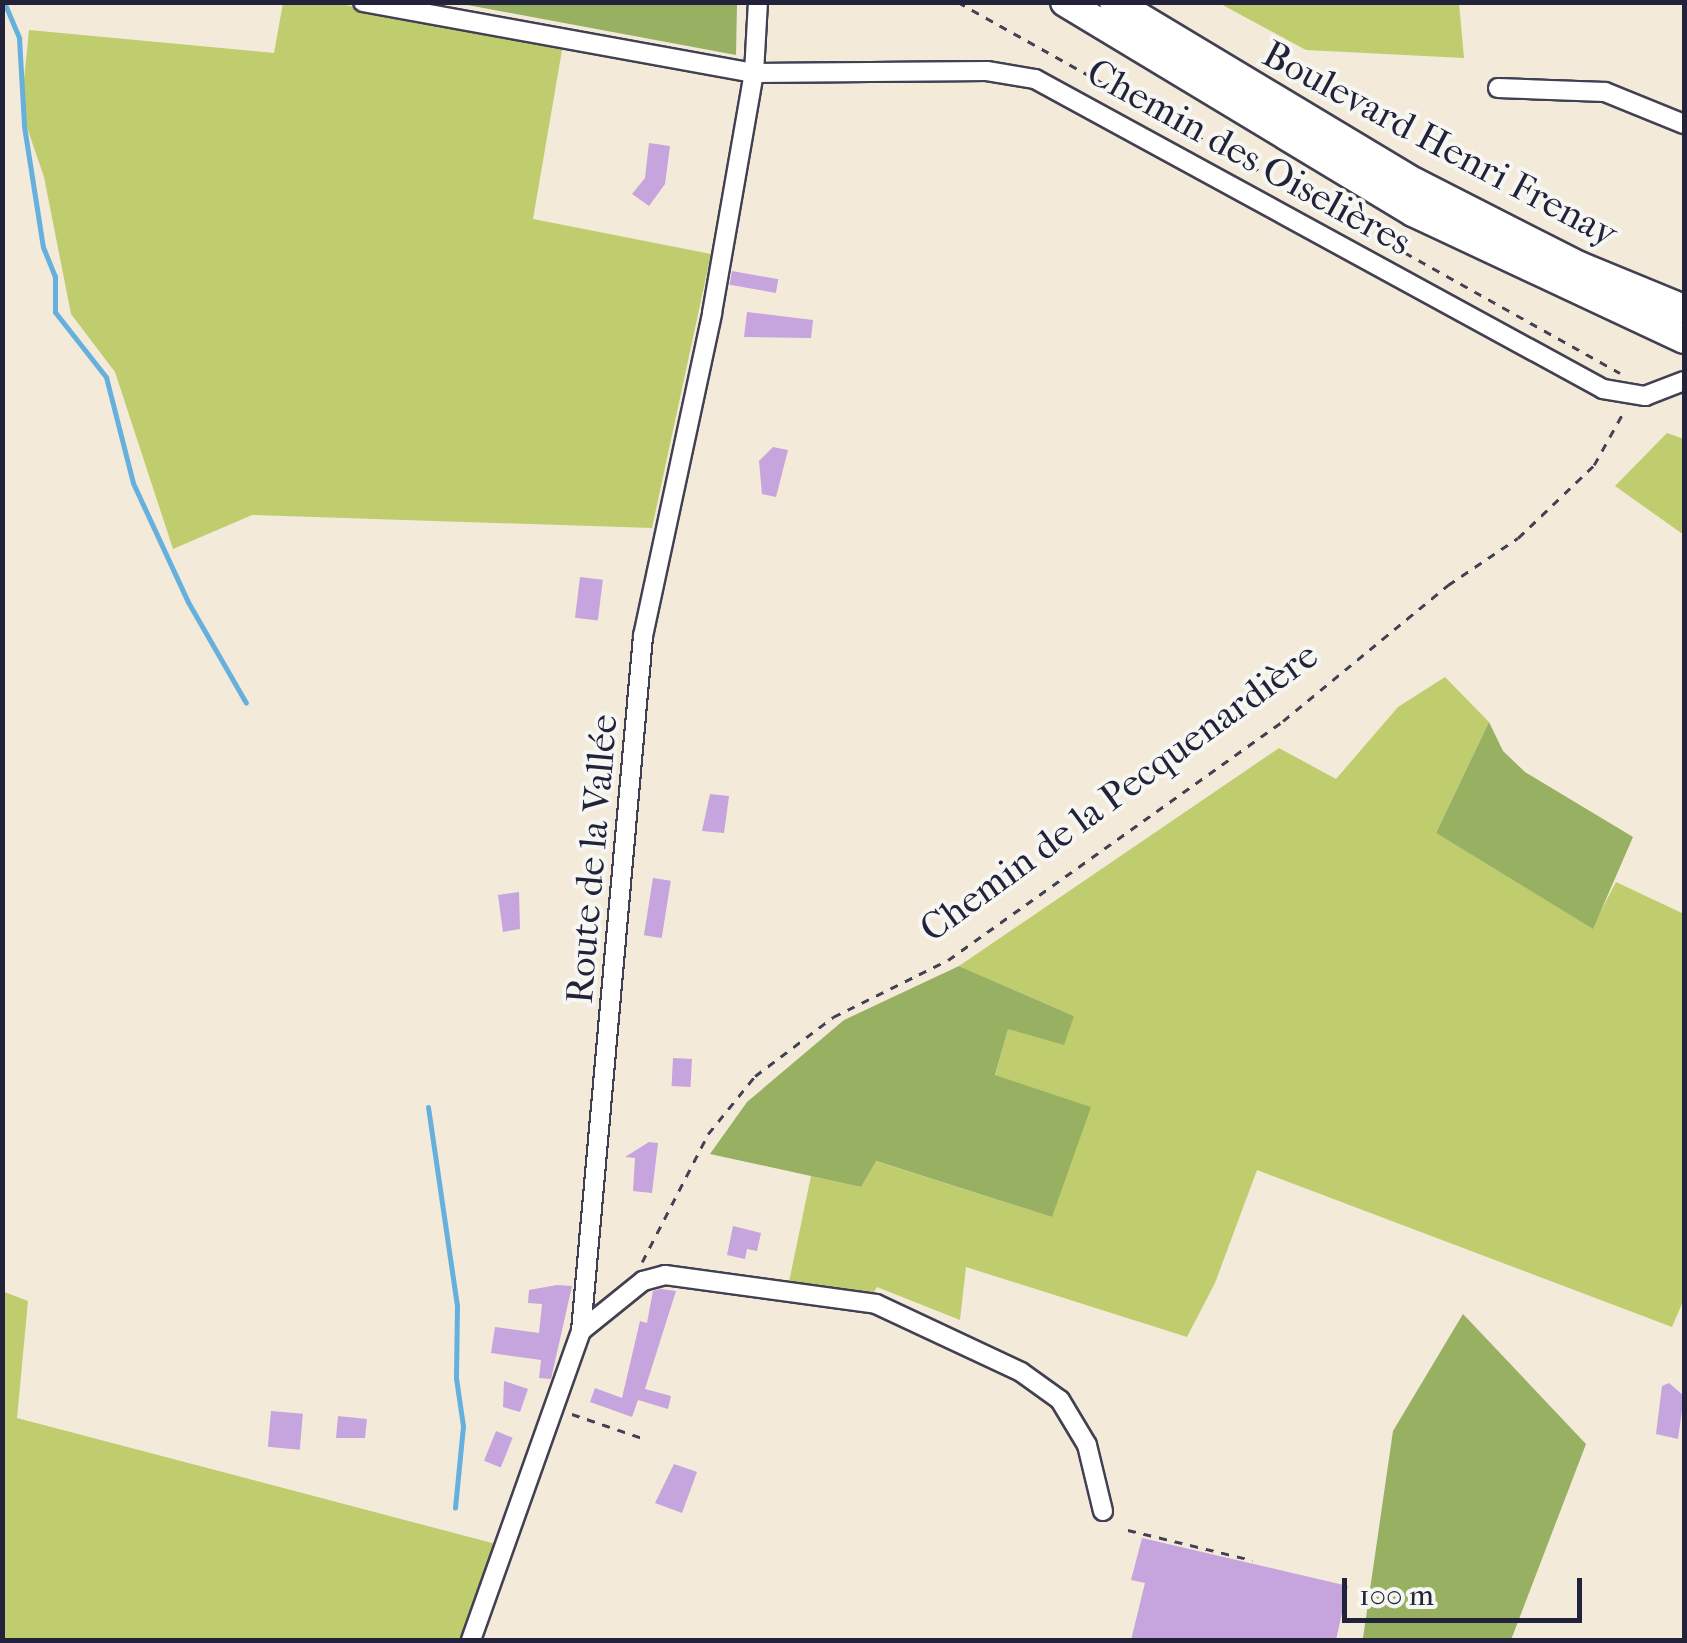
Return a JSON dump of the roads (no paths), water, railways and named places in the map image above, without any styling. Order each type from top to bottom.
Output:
[{"type":"highway","name":"Boulevard Henri Frenay","points":[[1065,2],[1413,212],[1684,339]]},
{"type":"highway","name":"Boulevard Henri Frenay","points":[[1114,2],[1414,182],[1580,266],[1684,309]]},
{"type":"street","name":"Chemin des Oiselières","points":[[363,2],[754,73],[987,72],[1035,79],[1603,389],[1638,396],[1684,380]]},
{"type":"street","name":"Route de la Vallée","points":[[471,1640],[581,1330],[643,636],[712,313],[754,73],[758,2]]},
{"type":"street","points":[[1498,88],[1605,92],[1684,124]]},
{"type":"street","points":[[581,1330],[592,1328],[625,1294],[665,1276],[876,1304],[932,1326],[1060,1400],[1087,1445],[1102,1511]]},
{"type":"waterway","points":[[4,2],[19,38],[24,126],[43,247],[55,276],[55,312],[106,377],[133,483],[188,602],[246,703]]},
{"type":"waterway","points":[[428,1107],[457,1305],[456,1378],[463,1426],[455,1508]]}]
